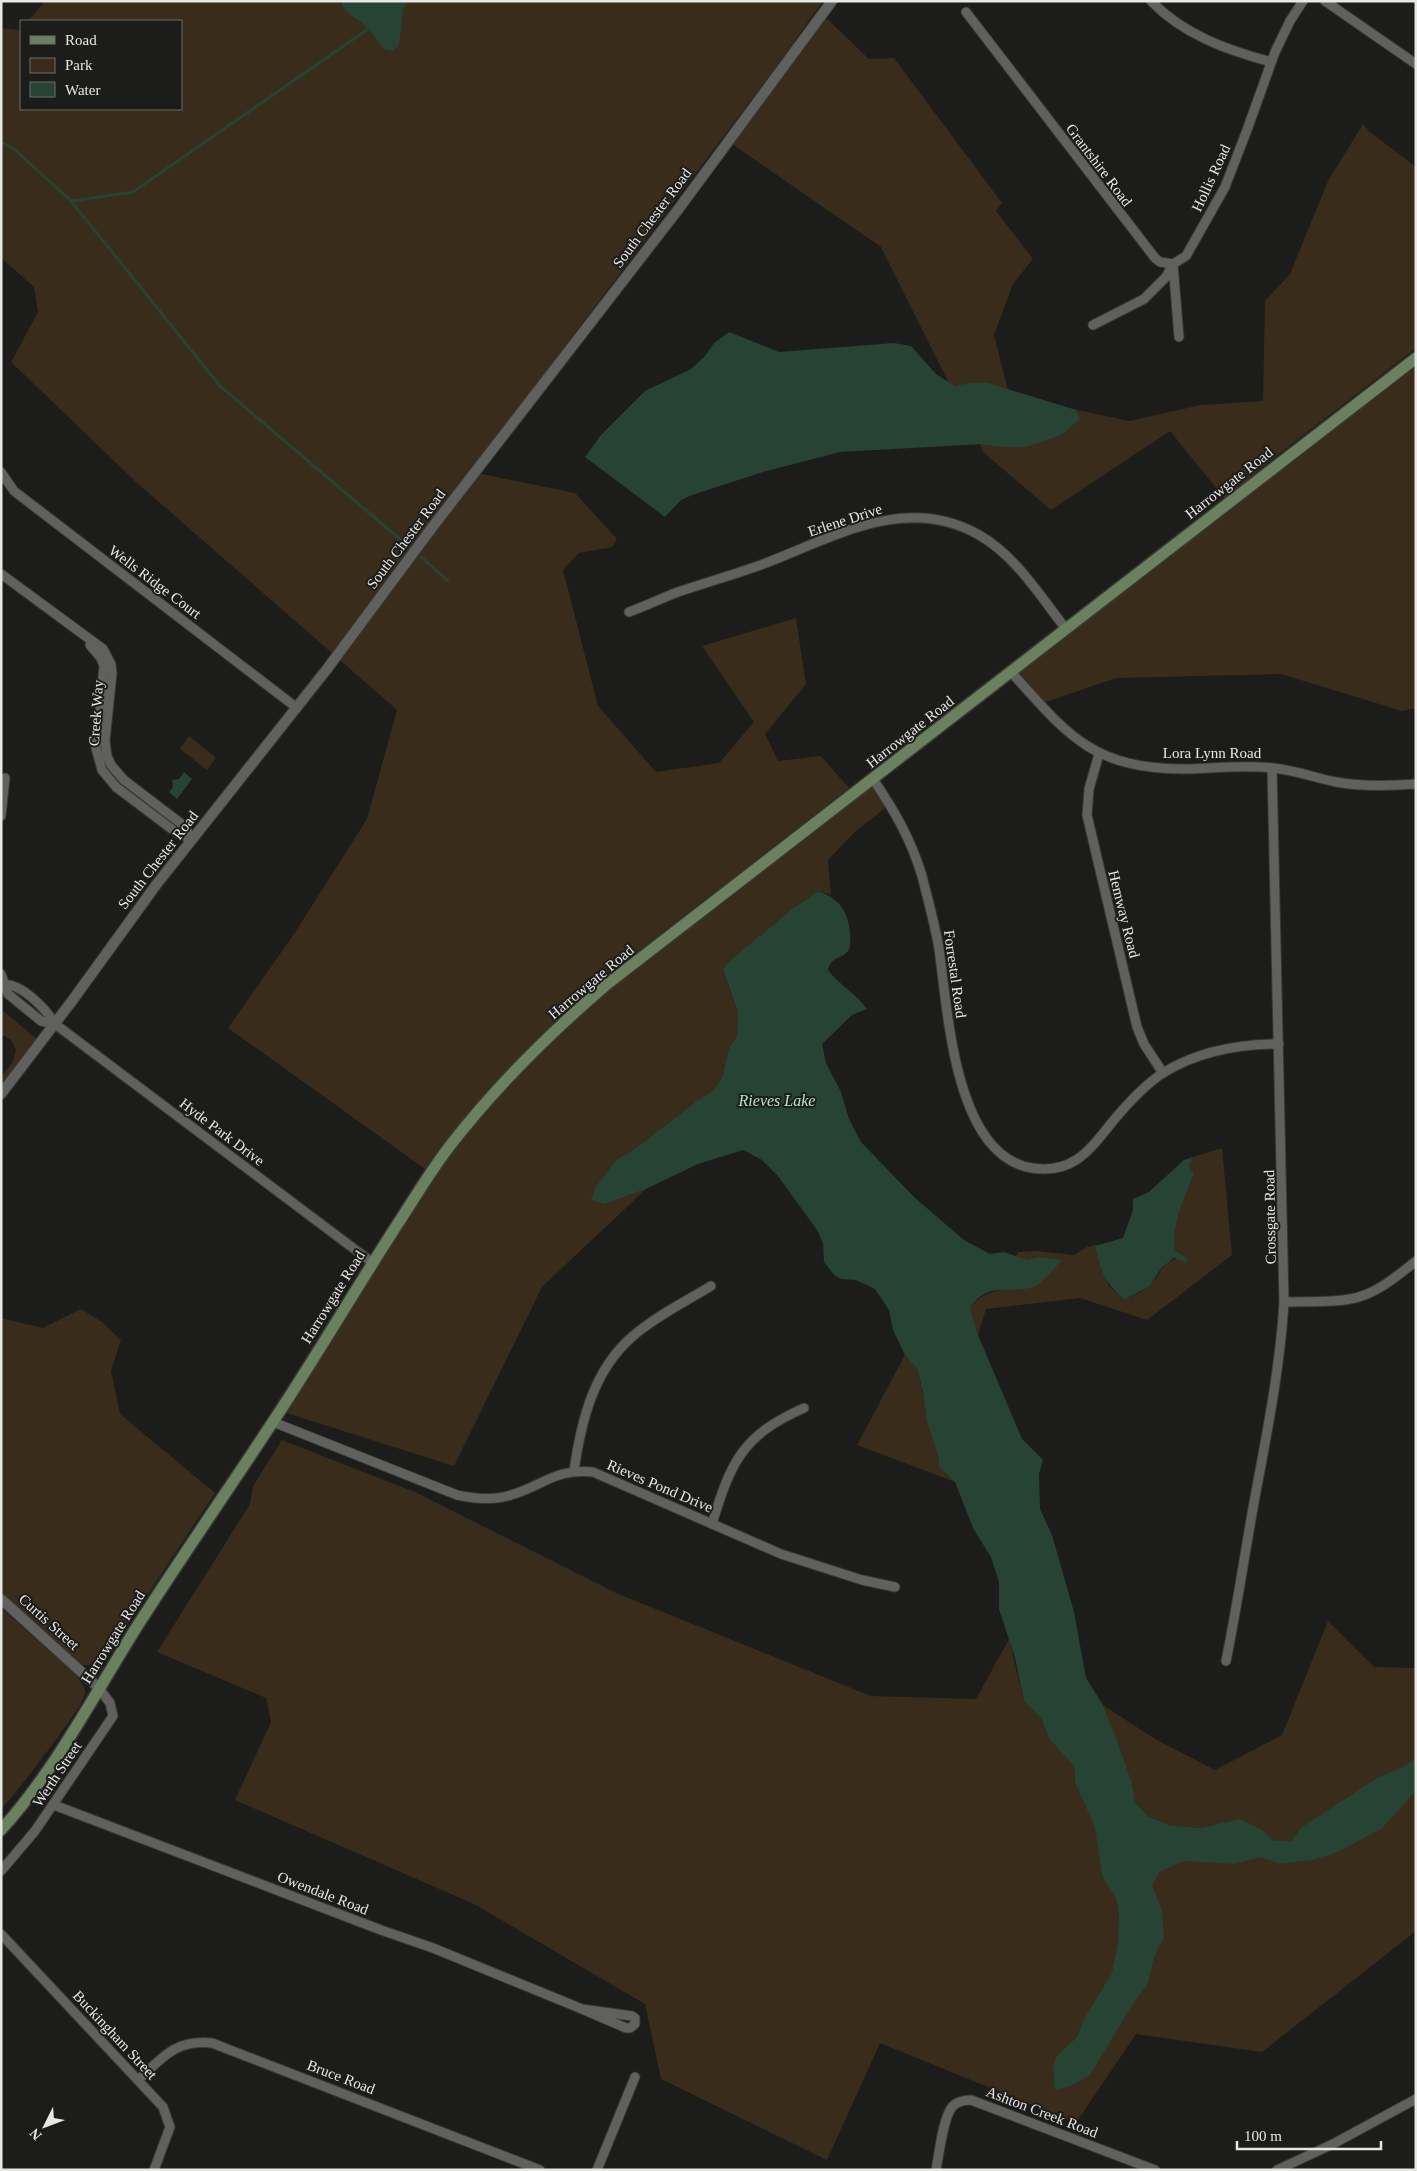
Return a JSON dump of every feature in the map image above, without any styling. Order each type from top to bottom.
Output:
[{"type":"main road","name":"Harrowgate Road","points":[[1,1830],[52,1762],[169,1576],[273,1422],[373,1262],[448,1148],[481,1107],[526,1059],[606,986],[1416,358]]},
{"type":"street","name":"South Chester Road","points":[[1,1094],[55,1024],[156,884],[297,708],[440,517],[677,211],[832,1]]},
{"type":"street","points":[[1151,1],[1166,16],[1199,37],[1244,55],[1271,62]]},
{"type":"street","name":"Hollis Road","points":[[1093,325],[1144,299],[1161,283],[1173,264],[1186,256],[1225,187],[1271,62],[1286,28],[1303,1]]},
{"type":"street","points":[[1325,1],[1416,64]]},
{"type":"street","name":"Grantshire Road","points":[[966,12],[1155,258],[1160,262],[1173,264]]},
{"type":"street","points":[[1173,264],[1179,337]]},
{"type":"street","name":"Wells Ridge Court","points":[[1,472],[14,491],[297,708]]},
{"type":"street","name":"Erlene Drive","points":[[629,612],[863,525],[881,520],[920,517],[949,522],[963,527],[994,545],[1020,570],[1066,629]]},
{"type":"street","name":"Creek Way","points":[[1,574],[78,632],[97,652],[104,666],[96,748],[102,770],[116,787],[177,833],[192,840]]},
{"type":"street","name":"Lora Lynn Road","points":[[1011,672],[1064,730],[1099,754],[1130,763],[1173,768],[1272,768],[1357,785],[1416,784]]},
{"type":"street","name":"Hemway Road","points":[[1099,754],[1088,789],[1087,815],[1135,1020],[1144,1044],[1163,1073]]},
{"type":"street","name":"Crossgate Road","points":[[1226,1661],[1237,1608],[1271,1406],[1281,1342],[1284,1302],[1272,768]]},
{"type":"street","points":[[1,816],[5,778]]},
{"type":"street","name":"Forrestal Road","points":[[873,779],[897,816],[916,856],[936,934],[950,1034],[956,1059],[975,1118],[988,1142],[996,1151],[1018,1164],[1030,1168],[1052,1169],[1075,1162],[1083,1157],[1139,1093],[1163,1073],[1189,1060],[1219,1051],[1257,1044],[1279,1044]]},
{"type":"street","name":"Hyde Park Drive","points":[[1,974],[2,984],[8,994],[41,1021],[55,1024],[373,1262]]},
{"type":"street","points":[[1284,1302],[1350,1299],[1367,1294],[1416,1261]]},
{"type":"street","points":[[574,1471],[589,1403],[609,1362],[634,1336],[660,1317],[711,1286]]},
{"type":"street","points":[[712,1524],[732,1468],[744,1449],[766,1427],[804,1408]]},
{"type":"street","name":"Rieves Pond Drive","points":[[273,1422],[457,1495],[471,1498],[499,1498],[513,1495],[553,1476],[574,1471],[593,1472],[764,1547],[862,1580],[895,1587]]},
{"type":"street","name":"Curtis Street","points":[[1,1599],[99,1688]]},
{"type":"street","name":"Werth Street","points":[[1,1871],[54,1805],[113,1716],[110,1703],[99,1688]]},
{"type":"street","name":"Owendale Road","points":[[54,1805],[381,1930],[433,1948],[626,2028],[630,2028],[635,2024],[635,2018],[632,2016],[582,2009]]},
{"type":"street","name":"Buckingham Street","points":[[1,1934],[163,2107],[170,2127],[154,2170]]},
{"type":"street","name":"Bruce Road","points":[[138,2080],[176,2047],[188,2043],[212,2043],[540,2170]]},
{"type":"street","points":[[597,2170],[635,2077]]},
{"type":"street","points":[[1277,2170],[1333,2144],[1416,2099]]},
{"type":"street","name":"Ashton Creek Road","points":[[936,2170],[949,2112],[958,2102],[964,2100],[988,2106],[1155,2170]]},
{"type":"green space","points":[[45,1],[823,1],[776,67],[416,543],[477,473],[575,493],[617,539],[612,547],[579,553],[563,570],[598,706],[656,772],[719,763],[754,722],[702,646],[796,618],[806,684],[765,734],[778,761],[821,756],[849,788],[629,958],[506,1071],[448,1138],[425,1169],[228,1028],[294,934],[367,819],[397,710],[136,482],[11,362],[38,312],[34,287],[1,258],[1,28],[20,30],[20,110],[182,110],[182,20],[29,20]]},
{"type":"green space","points":[[824,16],[869,59],[894,58],[1002,203],[996,211],[1033,259],[1013,284],[994,335],[1008,390],[1059,406],[1129,421],[1201,405],[1263,401],[1265,301],[1290,274],[1328,181],[1363,124],[1370,132],[1416,167],[1416,348],[1261,468],[1225,499],[1170,431],[1051,510],[984,453],[881,247],[729,142]]},
{"type":"green space","points":[[1416,358],[1416,708],[1402,711],[1281,674],[1116,678],[1040,704],[1011,672]]},
{"type":"green space","points":[[189,736],[216,758],[207,770],[180,749]]},
{"type":"green space","points":[[873,779],[890,804],[854,833],[828,860],[831,895],[818,891],[792,909],[726,964],[723,971],[738,1012],[737,1036],[729,1047],[723,1075],[714,1091],[694,1103],[632,1151],[617,1159],[596,1186],[605,1204],[646,1189],[542,1287],[454,1466],[280,1411],[448,1148],[574,1014]]},
{"type":"green space","points":[[1,1009],[37,1039],[1,1086],[1,1077],[12,1063],[16,1050],[11,1040],[1,1034]]},
{"type":"green space","points":[[1222,1148],[1232,1255],[1147,1320],[1080,1298],[986,1309],[978,1335],[970,1307],[976,1301],[998,1290],[1031,1288],[1013,1261],[1018,1252],[1037,1251],[1074,1255],[1087,1247],[1096,1245],[1103,1251],[1108,1285],[1124,1300],[1149,1286],[1166,1264],[1178,1259],[1188,1258],[1175,1251],[1175,1231],[1183,1202],[1194,1174],[1189,1165],[1193,1157]]},
{"type":"green space","points":[[81,1309],[102,1322],[121,1340],[111,1371],[120,1414],[215,1493],[101,1665],[81,1665],[1,1591],[1,1318],[43,1328]]},
{"type":"green space","points":[[905,1355],[917,1369],[938,1455],[939,1467],[955,1482],[857,1445]]},
{"type":"green space","points":[[282,1440],[417,1493],[616,1593],[871,1696],[976,1699],[1009,1639],[1024,1701],[1041,1718],[1049,1739],[1074,1766],[1075,1782],[1095,1827],[1140,1856],[1212,1825],[1200,1828],[1169,1825],[1148,1816],[1135,1802],[1132,1783],[1103,1705],[1155,1739],[1215,1770],[1282,1735],[1328,1621],[1374,1667],[1416,1668],[1416,1931],[1262,2052],[1136,2034],[1076,2123],[880,2043],[827,2160],[661,2079],[645,2004],[474,1904],[235,1800],[271,1722],[266,1698],[157,1652],[250,1504],[253,1486]]},
{"type":"green space","points":[[1,1608],[76,1675],[81,1681],[85,1693],[82,1701],[61,1732],[1,1810]]},
{"type":"water","points":[[341,1],[409,1],[403,9],[399,45],[393,51],[385,50],[366,27],[345,10]]},
{"type":"water","points":[[729,332],[779,352],[894,343],[911,346],[936,374],[955,386],[970,383],[988,383],[1076,410],[1080,419],[1061,435],[1026,447],[982,444],[840,452],[763,472],[692,495],[681,500],[665,517],[585,457],[601,435],[645,391],[691,369],[705,356],[714,343]]},
{"type":"water","points":[[184,772],[192,779],[177,799],[169,792],[173,787],[172,780],[179,779]]},
{"type":"water","name":"Rieves Lake","points":[[818,891],[832,898],[842,907],[849,926],[849,949],[844,955],[832,962],[828,970],[867,1009],[852,1015],[822,1044],[826,1063],[841,1092],[849,1119],[861,1142],[914,1197],[964,1240],[990,1254],[1004,1252],[1028,1260],[1038,1257],[1062,1260],[1043,1280],[1034,1286],[1030,1288],[991,1291],[977,1299],[970,1307],[978,1335],[1022,1439],[1043,1460],[1039,1474],[1040,1509],[1052,1535],[1074,1612],[1086,1678],[1103,1705],[1115,1735],[1132,1783],[1135,1802],[1148,1816],[1169,1825],[1200,1828],[1240,1819],[1261,1829],[1274,1841],[1291,1841],[1302,1827],[1377,1778],[1405,1766],[1416,1758],[1416,1791],[1381,1829],[1338,1852],[1312,1860],[1280,1864],[1261,1857],[1235,1864],[1184,1861],[1159,1872],[1152,1885],[1162,1911],[1164,1937],[1154,1957],[1148,1984],[1134,2002],[1090,2075],[1071,2086],[1055,2090],[1053,2069],[1056,2057],[1077,2037],[1084,2019],[1112,1973],[1118,1942],[1119,1916],[1116,1897],[1102,1876],[1095,1828],[1075,1782],[1074,1766],[1049,1739],[1041,1718],[1024,1701],[1015,1658],[999,1609],[999,1582],[991,1557],[974,1530],[955,1482],[939,1467],[938,1455],[927,1421],[923,1392],[917,1369],[905,1355],[893,1330],[889,1310],[875,1289],[856,1280],[841,1279],[834,1275],[824,1262],[823,1243],[817,1230],[778,1176],[762,1160],[743,1150],[698,1164],[646,1189],[605,1204],[591,1200],[596,1186],[617,1159],[632,1151],[694,1103],[714,1090],[723,1075],[729,1047],[737,1036],[738,1012],[723,970],[726,964],[792,909]]},
{"type":"water","points":[[1193,1157],[1189,1165],[1194,1174],[1180,1211],[1175,1231],[1175,1251],[1188,1258],[1187,1263],[1174,1258],[1162,1267],[1150,1286],[1124,1300],[1104,1276],[1095,1246],[1123,1238],[1133,1210],[1133,1199],[1149,1192],[1184,1160]]},
{"type":"waterway","points":[[71,201],[133,192],[368,29]]},
{"type":"waterway","points":[[1,142],[13,148],[71,201],[220,386],[408,546]]},
{"type":"waterway","points":[[421,557],[448,581]]}]
